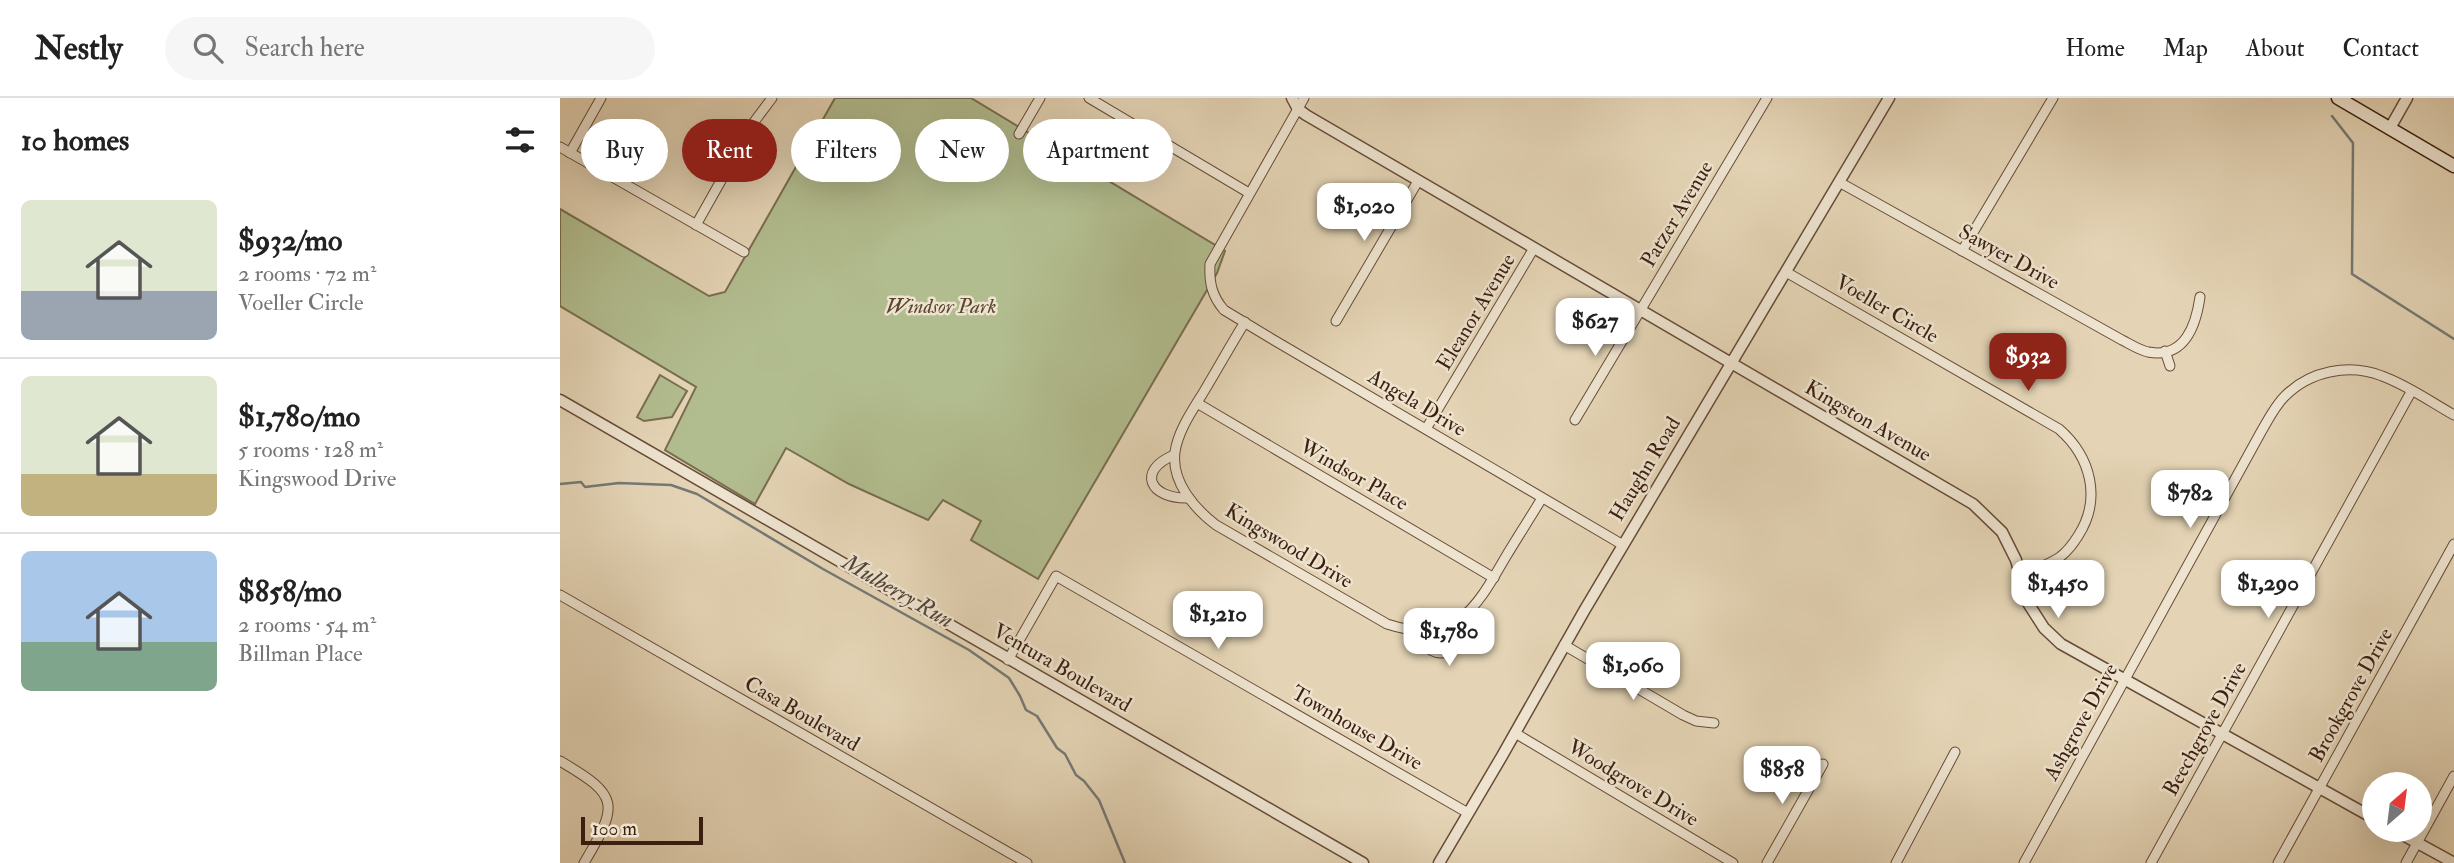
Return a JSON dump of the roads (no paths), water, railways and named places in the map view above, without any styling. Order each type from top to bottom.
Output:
[{"type":"main road","points":[[2338,98],[2454,166]]},
{"type":"street","points":[[570,153],[601,98]]},
{"type":"street","points":[[696,225],[754,122],[772,98]]},
{"type":"street","points":[[1019,134],[1040,98]]},
{"type":"street","points":[[1089,98],[1249,193],[1304,98]]},
{"type":"street","points":[[1292,98],[1298,109]]},
{"type":"street","name":"Patzer Avenue","points":[[1575,420],[1767,98]]},
{"type":"street","name":"Haughn Road","points":[[1439,863],[1564,645],[1889,98]]},
{"type":"street","points":[[1962,251],[2053,98]]},
{"type":"street","points":[[2390,128],[2407,98]]},
{"type":"street","name":"Kingston Avenue","points":[[1298,109],[1973,504],[2002,532],[2010,545],[2028,603],[2051,635],[2074,653],[2362,812]]},
{"type":"street","points":[[560,147],[744,253]]},
{"type":"street","points":[[1336,321],[1418,181]]},
{"type":"street","name":"Sawyer Drive","points":[[1839,182],[2140,349],[2165,351]]},
{"type":"street","name":"Angela Drive","points":[[1249,193],[1210,264],[1210,286],[1219,304],[1245,322],[1623,545]]},
{"type":"street","name":"Eleanor Avenue","points":[[1426,429],[1534,248]]},
{"type":"street","name":"Voeller Circle","points":[[1786,272],[2060,429],[2077,447],[2090,477],[2091,506],[2088,517],[2073,544],[2061,556],[2021,575]]},
{"type":"street","points":[[2170,366],[2165,351],[2181,344],[2191,331],[2196,322],[2200,297]]},
{"type":"street","name":"Kingswood Drive","points":[[1245,322],[1185,423],[1174,455],[1188,498],[1216,525],[1373,617],[1402,629],[1418,631],[1458,621],[1479,602],[1542,498]]},
{"type":"street","name":"Ashgrove Drive","points":[[2024,863],[2261,432],[2284,397],[2308,379],[2338,370],[2369,372],[2383,376],[2454,415]]},
{"type":"street","name":"Beechgrove Drive","points":[[2151,863],[2411,391]]},
{"type":"street","name":"Ventura Boulevard","points":[[560,400],[1363,863]]},
{"type":"street","name":"Windsor Place","points":[[1197,403],[1494,578]]},
{"type":"street","name":"Kingswood Drive","points":[[1174,455],[1158,466],[1152,475],[1152,482],[1162,494],[1188,498]]},
{"type":"street","name":"Brookgrove Drive","points":[[2278,863],[2454,544]]},
{"type":"street","name":"Townhouse Drive","points":[[1008,660],[1056,576],[1468,813]]},
{"type":"street","name":"Casa Boulevard","points":[[560,595],[1027,863]]},
{"type":"street","name":"Kingswood Drive","points":[[1418,631],[1427,649],[1444,654],[1455,649],[1458,643],[1458,621]]},
{"type":"street","points":[[1564,645],[1696,721],[1714,723]]},
{"type":"street","name":"Woodgrove Drive","points":[[1515,733],[1733,863]]},
{"type":"street","points":[[1896,863],[1955,752]]},
{"type":"street","points":[[560,761],[593,780],[608,803],[607,822],[584,863]]},
{"type":"street","points":[[1768,863],[1823,764]]},
{"type":"street","points":[[2432,815],[2454,776]]},
{"type":"street","points":[[2406,863],[2417,842],[2454,863]]},
{"type":"waterway","points":[[2332,116],[2353,143],[2352,274],[2454,339]]},
{"type":"waterway","name":"Mulberry Run","points":[[560,484],[581,482],[585,487],[619,483],[671,485],[697,494],[823,569],[969,650],[1009,678],[1026,710],[1037,716],[1057,748],[1065,754],[1076,775],[1099,800],[1125,863]]},
{"type":"park label","name":"Windsor Park","points":[[941,306]]}]
